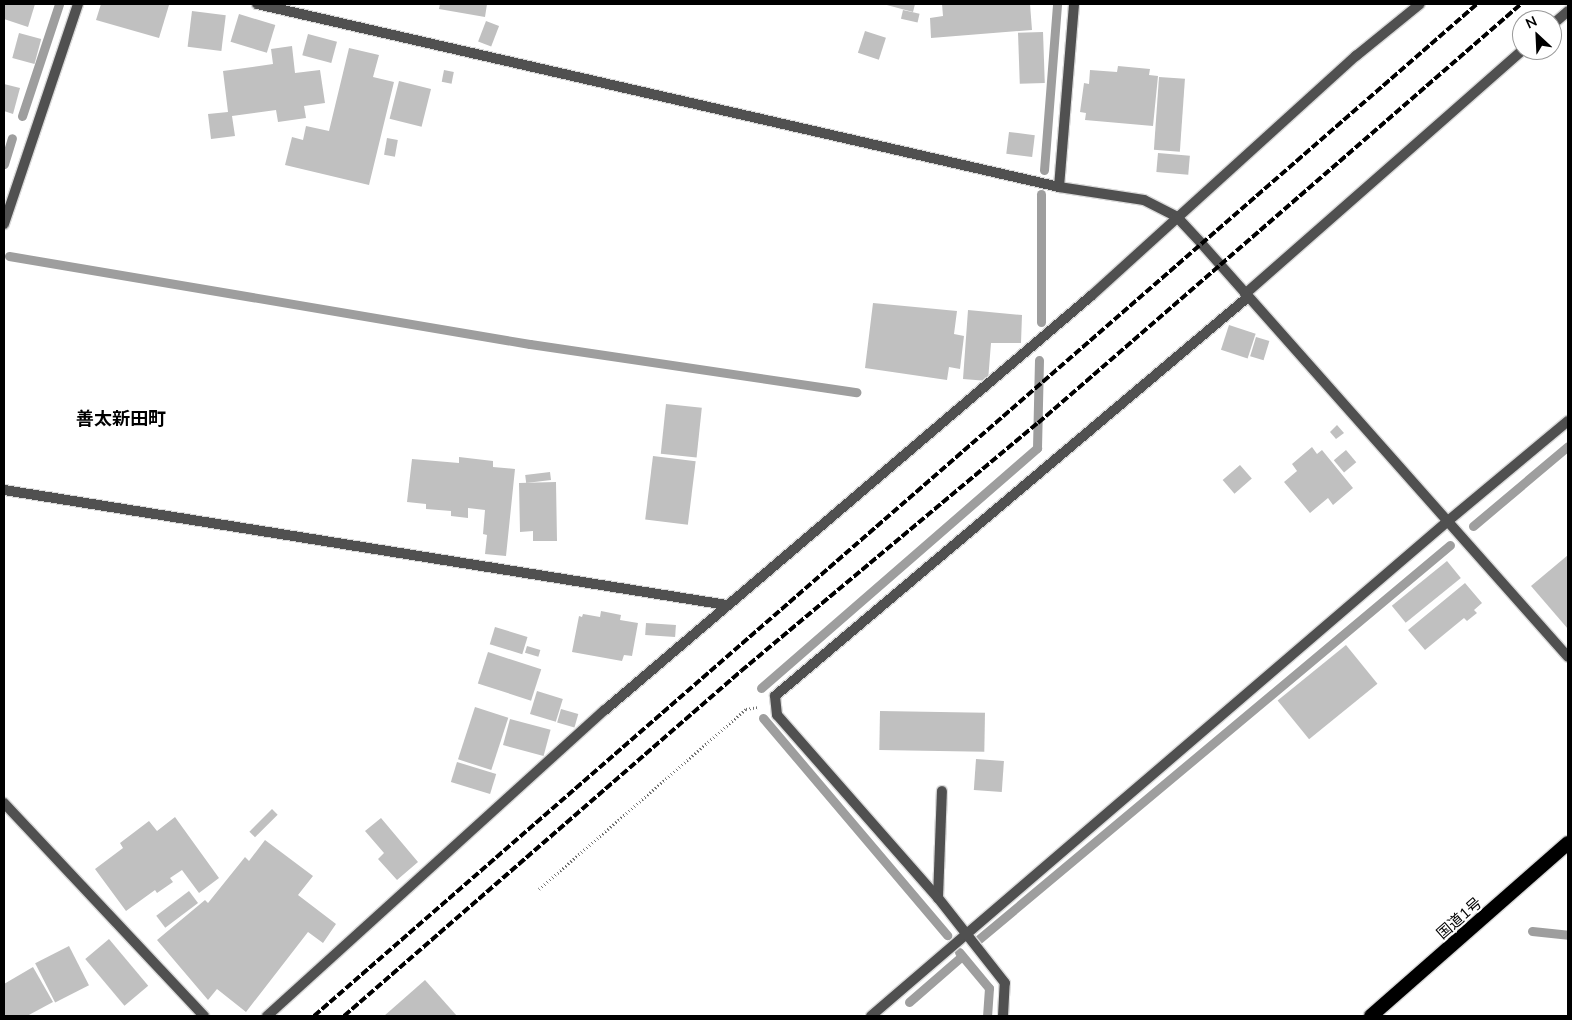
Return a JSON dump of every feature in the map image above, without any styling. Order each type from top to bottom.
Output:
[{"type":"highway","name":"国道1号","points":[[1370,1016],[1568,843]]},
{"type":"street","points":[[4,224],[78,4]]},
{"type":"street","points":[[257,4],[1059,187],[1144,200],[1177,218],[1568,657]]},
{"type":"street","points":[[1059,187],[1074,4]]},
{"type":"street","points":[[267,1016],[605,710],[1091,296],[1356,56],[1420,4]]},
{"type":"street","points":[[1003,1016],[1005,983],[938,898],[777,715],[775,696],[1246,295],[1512,60]]},
{"type":"street","points":[[871,1016],[1448,521],[1568,421]]},
{"type":"street","points":[[4,490],[727,605]]},
{"type":"street","points":[[938,898],[942,791]]},
{"type":"street","points":[[4,803],[204,1016]]},
{"type":"path","points":[[539,889],[746,709],[776,704]]},
{"type":"building","points":[[4,4],[35,4],[28,27],[4,19]]},
{"type":"building","points":[[101,4],[169,5],[159,38],[96,20]]},
{"type":"building","points":[[440,4],[487,4],[485,17],[439,9]]},
{"type":"building","points":[[883,4],[915,4],[913,12]]},
{"type":"building","points":[[942,4],[1030,4],[1032,30],[931,38],[930,18],[943,16]]},
{"type":"building","points":[[903,10],[920,14],[918,23],[901,19]]},
{"type":"building","points":[[192,11],[226,15],[221,51],[188,47]]},
{"type":"building","points":[[239,14],[275,25],[267,53],[231,42]]},
{"type":"building","points":[[486,21],[499,26],[491,47],[478,42]]},
{"type":"building","points":[[865,31],[886,38],[879,60],[858,53]]},
{"type":"building","points":[[1043,32],[1045,83],[1020,84],[1018,33]]},
{"type":"building","points":[[19,33],[41,39],[34,64],[12,58]]},
{"type":"building","points":[[308,34],[337,42],[331,63],[302,55]]},
{"type":"building","points":[[292,46],[295,73],[320,70],[325,103],[304,106],[306,118],[278,122],[276,110],[232,116],[235,136],[211,139],[208,114],[228,112],[223,71],[273,64],[271,49]]},
{"type":"building","points":[[349,48],[379,55],[373,77],[394,82],[369,185],[285,165],[292,137],[303,140],[306,126],[329,131]]},
{"type":"building","points":[[1118,66],[1150,69],[1149,75],[1158,76],[1153,126],[1085,120],[1086,113],[1080,112],[1084,83],[1089,84],[1090,70],[1117,72]]},
{"type":"building","points":[[444,70],[454,72],[452,84],[442,82]]},
{"type":"building","points":[[1159,77],[1185,79],[1180,152],[1154,150]]},
{"type":"building","points":[[399,81],[431,89],[422,127],[390,119]]},
{"type":"building","points":[[4,84],[20,88],[13,114],[4,111]]},
{"type":"building","points":[[1009,132],[1035,135],[1032,157],[1006,154]]},
{"type":"building","points":[[387,138],[398,140],[395,157],[384,155]]},
{"type":"building","points":[[1158,153],[1190,156],[1188,175],[1156,172]]},
{"type":"building","points":[[873,303],[957,311],[954,334],[964,336],[960,369],[949,367],[947,380],[865,368]]},
{"type":"building","points":[[968,310],[1022,315],[1021,343],[991,343],[988,381],[963,379]]},
{"type":"building","points":[[1229,325],[1256,334],[1248,358],[1221,350]]},
{"type":"building","points":[[1256,337],[1269,341],[1264,360],[1250,356]]},
{"type":"building","points":[[666,404],[702,408],[697,457],[661,454]]},
{"type":"building","points":[[1337,425],[1344,433],[1336,439],[1330,432]]},
{"type":"building","points":[[1312,447],[1317,454],[1322,450],[1353,488],[1333,505],[1328,498],[1310,513],[1284,482],[1297,471],[1292,464]]},
{"type":"building","points":[[1346,450],[1356,462],[1344,473],[1334,460]]},
{"type":"building","points":[[653,456],[696,461],[688,525],[645,520]]},
{"type":"building","points":[[459,457],[493,461],[493,467],[515,469],[506,556],[485,554],[487,535],[483,534],[485,510],[468,508],[468,518],[451,516],[451,511],[426,509],[426,504],[407,502],[412,459],[459,463]]},
{"type":"building","points":[[1240,465],[1252,479],[1234,494],[1223,480]]},
{"type":"building","points":[[550,472],[551,480],[526,483],[525,475]]},
{"type":"building","points":[[556,482],[557,541],[533,541],[533,531],[520,532],[519,483]]},
{"type":"building","points":[[1568,555],[1568,629],[1531,586]]},
{"type":"building","points":[[1447,561],[1461,578],[1406,623],[1392,606]]},
{"type":"building","points":[[1465,583],[1482,603],[1474,610],[1477,613],[1467,621],[1464,618],[1425,650],[1408,630]]},
{"type":"building","points":[[601,611],[621,615],[620,620],[638,623],[632,656],[624,655],[622,661],[572,652],[579,616],[582,617],[583,614],[600,617]]},
{"type":"building","points":[[646,623],[676,625],[675,637],[645,635]]},
{"type":"building","points":[[495,627],[528,637],[522,654],[490,644]]},
{"type":"building","points":[[1346,645],[1377,684],[1309,739],[1278,700]]},
{"type":"building","points":[[527,646],[540,650],[538,657],[525,653]]},
{"type":"building","points":[[488,652],[541,669],[531,701],[478,683]]},
{"type":"building","points":[[537,691],[563,699],[556,722],[530,714]]},
{"type":"building","points":[[475,707],[508,718],[491,770],[458,759]]},
{"type":"building","points":[[561,709],[578,714],[574,727],[557,722]]},
{"type":"building","points":[[880,711],[985,713],[984,752],[879,750]]},
{"type":"building","points":[[510,719],[551,730],[544,756],[503,745]]},
{"type":"building","points":[[976,759],[1004,761],[1002,792],[974,790]]},
{"type":"building","points":[[457,762],[496,774],[490,794],[451,782]]},
{"type":"building","points":[[272,809],[278,815],[255,837],[249,832]]},
{"type":"building","points":[[175,817],[219,878],[199,893],[182,870],[170,878],[173,882],[157,893],[155,890],[126,911],[95,869],[123,848],[120,843],[149,821],[157,831]]},
{"type":"building","points":[[381,818],[418,862],[397,880],[378,859],[384,853],[365,831]]},
{"type":"building","points":[[265,840],[313,876],[298,895],[336,924],[323,943],[308,932],[246,1012],[217,989],[208,1000],[157,940],[205,900],[208,903],[245,857],[249,861]]},
{"type":"building","points":[[189,891],[198,903],[165,928],[156,916]]},
{"type":"building","points":[[109,939],[148,986],[124,1006],[85,959]]},
{"type":"building","points":[[69,946],[89,985],[55,1002],[35,963]]},
{"type":"building","points":[[33,967],[53,1002],[27,1016],[6,1016],[4,1013],[4,984]]},
{"type":"building","points":[[425,980],[457,1016],[384,1016]]},
{"type":"waterway","points":[[22,116],[59,4]]},
{"type":"waterway","points":[[1044,170],[1057,4]]},
{"type":"waterway","points":[[4,164],[12,138]]},
{"type":"waterway","points":[[1041,194],[1041,322]]},
{"type":"waterway","points":[[9,256],[530,344],[856,392]]},
{"type":"waterway","points":[[761,688],[1037,448],[1039,360]]},
{"type":"waterway","points":[[1473,526],[1568,446]]},
{"type":"waterway","points":[[979,939],[1450,545]]},
{"type":"waterway","points":[[763,718],[947,935]]},
{"type":"waterway","points":[[1532,931],[1568,935]]},
{"type":"waterway","points":[[959,952],[989,988],[987,1016]]},
{"type":"waterway","points":[[909,1002],[962,956]]},
{"type":"railway","points":[[314,1016],[1477,4]]},
{"type":"railway","points":[[344,1016],[741,671],[1038,423],[1521,4]]},
{"type":"district","name":"善太新田町","points":[[121,419]]}]
